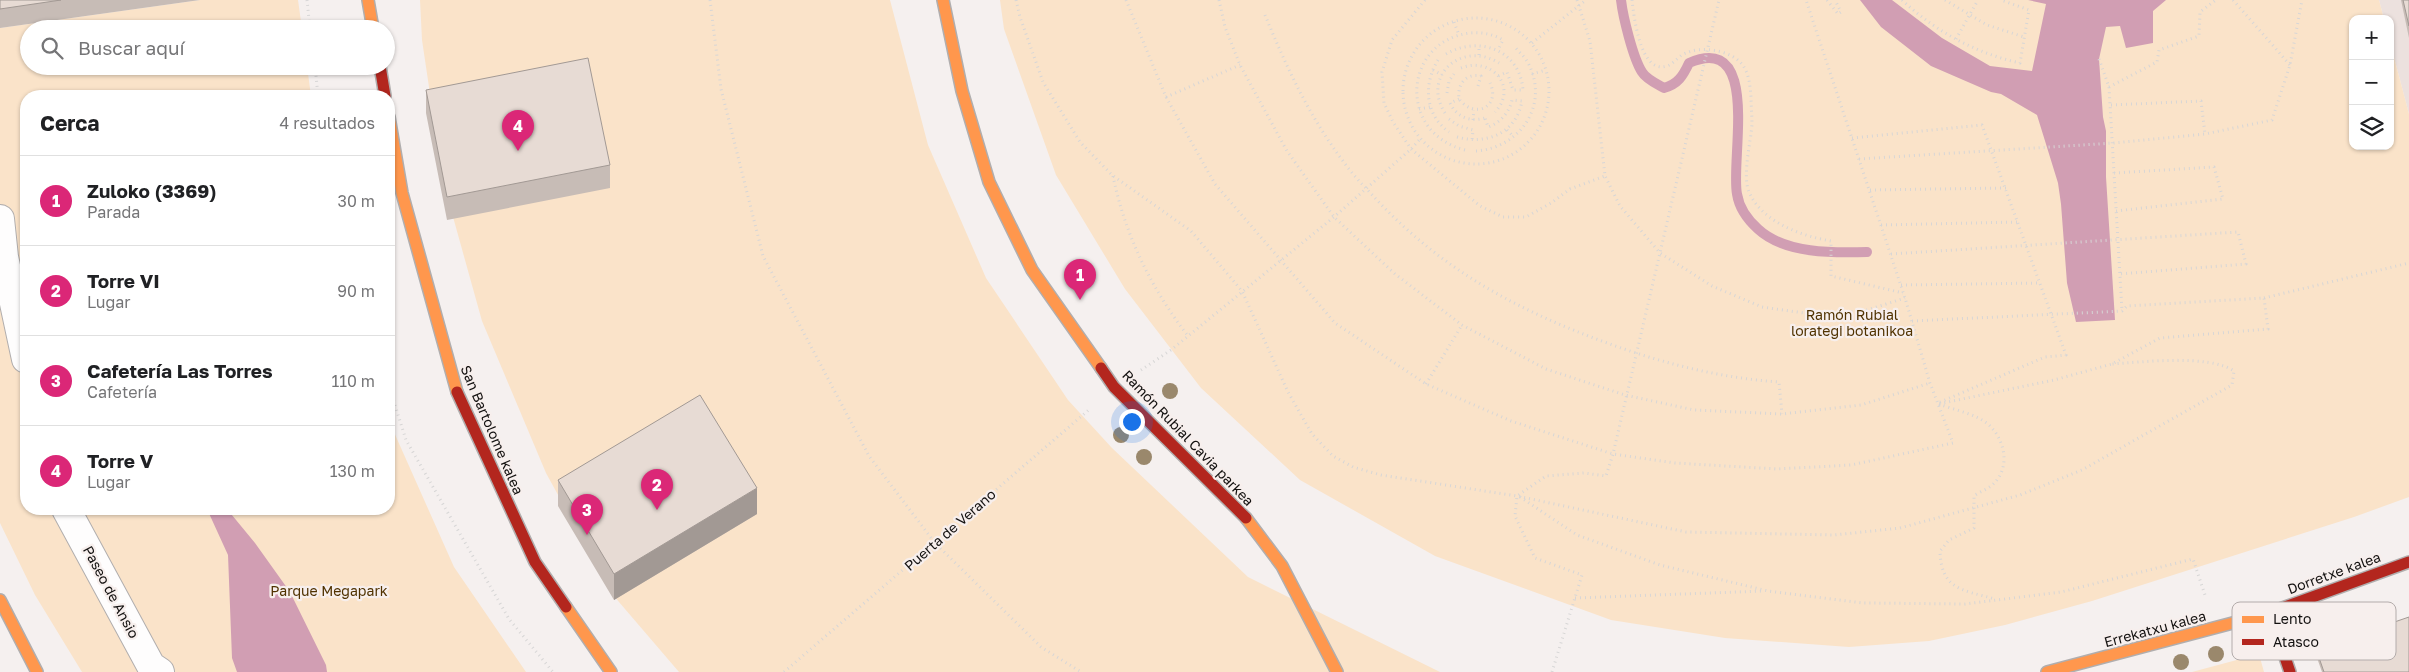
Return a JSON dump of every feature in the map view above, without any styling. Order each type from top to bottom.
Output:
[{"type":"street","points":[[368,0],[371,20]]},
{"type":"street","name":"Ramón Rubial Cavia parkea","points":[[943,0],[962,91],[989,182],[1032,270],[1114,387],[1243,515],[1282,566],[1337,672]]},
{"type":"street","points":[[382,75],[384,90]]},
{"type":"street","name":"San Bartolome kalea","points":[[395,152],[402,193],[453,384],[534,562],[611,672]]},
{"type":"street","points":[[0,219],[4,257],[20,331]]},
{"type":"street","name":"Paseo de Ansio","points":[[69,515],[151,666],[160,672]]},
{"type":"street","name":"Dorretxe kalea","points":[[2300,602],[2409,562]]},
{"type":"street","points":[[0,600],[38,672]]},
{"type":"street","name":"Errekatxu kalea","points":[[2047,672],[2232,624]]},
{"type":"street","points":[[2286,660],[2290,672]]},
{"type":"path","points":[[307,0],[309,20]]},
{"type":"path","points":[[710,0],[720,89],[763,256],[869,456],[935,543],[1041,647],[1081,672]]},
{"type":"path","points":[[1016,0],[1020,18],[1043,82],[1080,142],[1112,175],[1192,231],[1242,291],[1288,392],[1312,434],[1333,456],[1353,467],[1381,475],[1518,496],[1686,532],[1758,535],[1834,535],[1900,528],[2020,495],[2082,470],[2232,385],[2235,378],[2234,371],[2226,366],[2179,360],[2112,364],[2054,380],[1938,404]]},
{"type":"path","points":[[1126,0],[1166,98],[1215,184],[1335,323],[1426,384],[1511,421],[1613,454],[1675,463],[1777,469],[1851,465],[1953,443],[1930,383],[1904,293],[1806,0]]},
{"type":"path","points":[[1219,0],[1226,27],[1240,64],[1287,151],[1334,216],[1395,274],[1462,325],[1546,369],[1625,395],[1694,410],[1782,414],[1861,405],[1930,383]]},
{"type":"path","points":[[1425,0],[1392,40],[1382,72],[1384,102],[1393,122],[1412,149],[1480,206],[1503,216],[1526,216],[1551,204],[1570,189],[1605,176]]},
{"type":"path","points":[[1577,0],[1590,41],[1605,176],[1620,206],[1660,253],[1712,286],[1762,307],[1811,314],[1864,311],[1905,298]]},
{"type":"path","points":[[1532,43],[1586,0]]},
{"type":"path","points":[[1632,0],[1638,37],[1643,53],[1652,63],[1662,67],[1669,66],[1684,53],[1708,50],[1723,53],[1739,61],[1750,83],[1752,124],[1747,175],[1749,191],[1757,204],[1773,219],[1807,237],[1831,242],[1831,276],[1904,293]]},
{"type":"path","points":[[1552,672],[1582,576],[1535,558],[1515,516],[1518,496],[1546,476],[1584,473],[1606,476],[1613,454],[1625,395],[1720,0]]},
{"type":"path","points":[[1827,0],[1838,14],[1841,12],[1835,0]]},
{"type":"path","points":[[1903,0],[1932,24],[1956,39],[1978,50],[2020,63],[2029,10],[2001,0]]},
{"type":"path","points":[[1945,0],[1969,16],[2008,33],[2024,37]]},
{"type":"path","points":[[1956,39],[1978,0]]},
{"type":"path","points":[[2109,87],[2157,62],[2159,50],[2199,36],[2200,12],[2216,0]]},
{"type":"path","points":[[2233,0],[2290,64]]},
{"type":"path","points":[[1859,159],[2010,148],[2114,143],[2206,134],[2272,120],[2290,64],[2302,0]]},
{"type":"path","points":[[1265,15],[1288,69],[1313,117],[1343,162],[1395,220],[1441,260],[1484,288],[1532,314],[1635,353],[1686,368],[1724,376],[1779,382],[1782,414]]},
{"type":"path","points":[[1470,18],[1493,20],[1514,28],[1532,43],[1544,62],[1549,85],[1548,108],[1539,129],[1524,146],[1505,159],[1482,164],[1459,162],[1438,154],[1420,139],[1408,120],[1403,97],[1404,74],[1413,53],[1428,36],[1454,22],[1470,18]]},
{"type":"path","points":[[1454,22],[1459,34]]},
{"type":"path","points":[[1465,150],[1451,146],[1434,135],[1422,118],[1416,98],[1418,78],[1426,59],[1440,44],[1459,34],[1479,32],[1498,36],[1503,40],[1498,50]]},
{"type":"path","points":[[1478,55],[1479,45]]},
{"type":"path","points":[[1446,54],[1462,46],[1479,45],[1498,50],[1516,67],[1522,81],[1523,90],[1512,90],[1507,72],[1498,76]]},
{"type":"path","points":[[1476,151],[1490,150],[1507,143],[1521,130],[1531,114],[1535,96],[1532,74],[1526,60],[1514,46]]},
{"type":"path","points":[[1445,113],[1438,96],[1438,89],[1442,75],[1452,62],[1464,57],[1478,55],[1488,57],[1499,63]]},
{"type":"path","points":[[1438,60],[1429,81],[1428,98],[1430,106],[1442,127],[1449,132]]},
{"type":"path","points":[[2100,60],[2109,87],[2111,105],[2118,274],[2122,311]]},
{"type":"path","points":[[1166,98],[1240,64]]},
{"type":"path","points":[[1461,68],[1478,64],[1487,66],[1498,76],[1503,90],[1503,99],[1495,112]]},
{"type":"path","points":[[1433,70],[1442,75]]},
{"type":"path","points":[[1532,74],[1546,70]]},
{"type":"path","points":[[1438,89],[1447,91],[1454,74]]},
{"type":"path","points":[[316,75],[317,90]]},
{"type":"path","points":[[1478,86],[1482,76],[1471,76],[1465,79],[1459,87],[1459,99],[1465,106],[1474,110],[1479,110],[1489,104],[1493,94],[1490,83]]},
{"type":"path","points":[[1457,137],[1472,140],[1487,139],[1507,130],[1520,110],[1522,101],[1512,100],[1504,117],[1488,128],[1486,118],[1473,120],[1457,113],[1450,103],[1459,99]]},
{"type":"path","points":[[2111,105],[2200,101],[2206,134]]},
{"type":"path","points":[[1419,109],[1430,106]]},
{"type":"path","points":[[1473,120],[1474,110]]},
{"type":"path","points":[[1449,119],[1459,126],[1473,130],[1472,140]]},
{"type":"path","points":[[1852,138],[1982,125],[2019,222],[2030,245],[2051,315],[2066,355],[2045,357],[1938,404]]},
{"type":"path","points":[[1507,130],[1514,137]]},
{"type":"path","name":"Puerta de Verano","points":[[784,672],[1114,387],[1171,350],[1334,216],[1412,149],[1420,139]]},
{"type":"path","points":[[2114,173],[2214,167],[2223,199],[2116,211]]},
{"type":"path","points":[[1112,175],[1119,208],[1143,263],[1163,303],[1188,336]]},
{"type":"path","points":[[1870,190],[2006,188]]},
{"type":"path","points":[[1881,225],[2019,222]]},
{"type":"path","points":[[1891,254],[2117,238],[2238,232],[2246,264],[2118,274]]},
{"type":"path","points":[[1912,321],[2122,311],[2127,306],[2264,298],[2409,263]]},
{"type":"path","points":[[1901,285],[2041,283]]},
{"type":"path","points":[[2112,364],[2160,338],[2268,329],[2264,298]]},
{"type":"path","points":[[1426,384],[1462,325]]},
{"type":"path","points":[[1938,404],[1988,424],[2002,443],[2005,458],[2001,472],[1992,485],[1974,496],[1974,528],[1949,540],[1940,551],[1940,565],[1946,580],[1961,590],[1998,600]]},
{"type":"path","points":[[395,405],[406,440],[509,618],[553,672]]},
{"type":"path","points":[[1518,496],[1577,535],[1660,565],[1768,591],[1863,603],[1965,604],[2060,592],[2193,559],[2216,628]]},
{"type":"path","points":[[1575,598],[1768,591]]},
{"type":"shaded area","points":[[1860,0],[1892,0],[1942,38],[1990,66],[2032,71],[2046,4],[2028,0],[2166,0],[2153,11],[2153,43],[2126,48],[2120,26],[2106,27],[2099,59],[2103,117],[2106,131],[2106,177],[2115,320],[2076,322],[2067,283],[2058,183],[2037,115],[2001,94],[1991,92],[1931,66],[1881,27]]},
{"type":"shaded area","points":[[2379,0],[2409,0],[2409,114],[2394,57],[2394,15],[2383,15]]},
{"type":"shaded area","points":[[210,515],[232,515],[255,543],[290,592],[326,665],[327,672],[237,672],[232,658],[228,555]]},
{"type":"green space","name":"Parque Megapark","points":[[200,0],[298,0],[301,20],[57,20]]},
{"type":"green space","points":[[420,0],[890,0],[928,145],[986,278],[1068,400],[1112,448],[1248,577],[1440,672],[679,672],[613,595],[546,473],[482,321],[443,181],[422,40]]},
{"type":"green space","name":"Ramón Rubial lorategi botanikoa","points":[[1000,0],[2379,0],[2383,15],[2349,15],[2349,150],[2394,150],[2394,57],[2409,114],[2409,497],[2354,517],[2092,601],[2005,625],[1929,641],[1849,647],[1725,638],[1611,620],[1435,556],[1300,480],[1201,388],[1125,289],[1056,175],[1004,29]]},
{"type":"green space","name":"Parque Megapark","points":[[20,25],[20,75],[308,75],[310,90],[20,90],[20,515],[395,515],[395,434],[454,567],[526,672],[82,672],[35,595],[0,523],[0,28]]},
{"type":"green space","points":[[2237,660],[2261,660],[2264,672],[2192,672]]},
{"type":"building","points":[[0,0],[61,0],[0,9]]},
{"type":"building","points":[[2403,0],[2409,0],[2409,26]]},
{"type":"building","points":[[588,58],[610,165],[447,197],[426,90]]},
{"type":"building","points":[[700,395],[757,488],[614,574],[558,480]]},
{"type":"building","points":[[2409,617],[2409,672],[2324,672],[2320,660],[2396,660],[2396,621]]},
{"type":"waterway","points":[[1621,0],[1626,27],[1635,57],[1642,72],[1652,81],[1664,88],[1680,79],[1689,63],[1712,58],[1726,65],[1734,82],[1738,104],[1737,194],[1742,208],[1754,225],[1769,237],[1796,248],[1825,252],[1867,252]]},
{"type":"traffic: slow","points":[[368,0],[371,20]]},
{"type":"traffic: slow","points":[[943,0],[962,91],[989,182],[1032,270],[1101,368]]},
{"type":"traffic: slow","points":[[395,152],[402,193],[457,392]]},
{"type":"traffic: slow","points":[[1246,518],[1282,566],[1337,672]]},
{"type":"traffic: slow","points":[[0,600],[37,672]]},
{"type":"traffic: slow","points":[[566,607],[611,672]]},
{"type":"traffic: slow","points":[[2047,672],[2232,623]]},
{"type":"traffic: jam","points":[[382,75],[384,90]]},
{"type":"traffic: jam","points":[[1101,368],[1114,387],[1246,518]]},
{"type":"traffic: jam","points":[[457,392],[535,562],[566,607]]},
{"type":"traffic: jam","points":[[2299,602],[2409,562]]},
{"type":"traffic: jam","points":[[2286,660],[2290,672]]},
{"type":"place","name":"Torre V","points":[[518,151]]},
{"type":"place","name":"Zuloko (3369)","points":[[1080,300]]},
{"type":"place","name":"Torre VI","points":[[657,510]]},
{"type":"place","name":"Cafetería Las Torres","points":[[587,535]]}]
